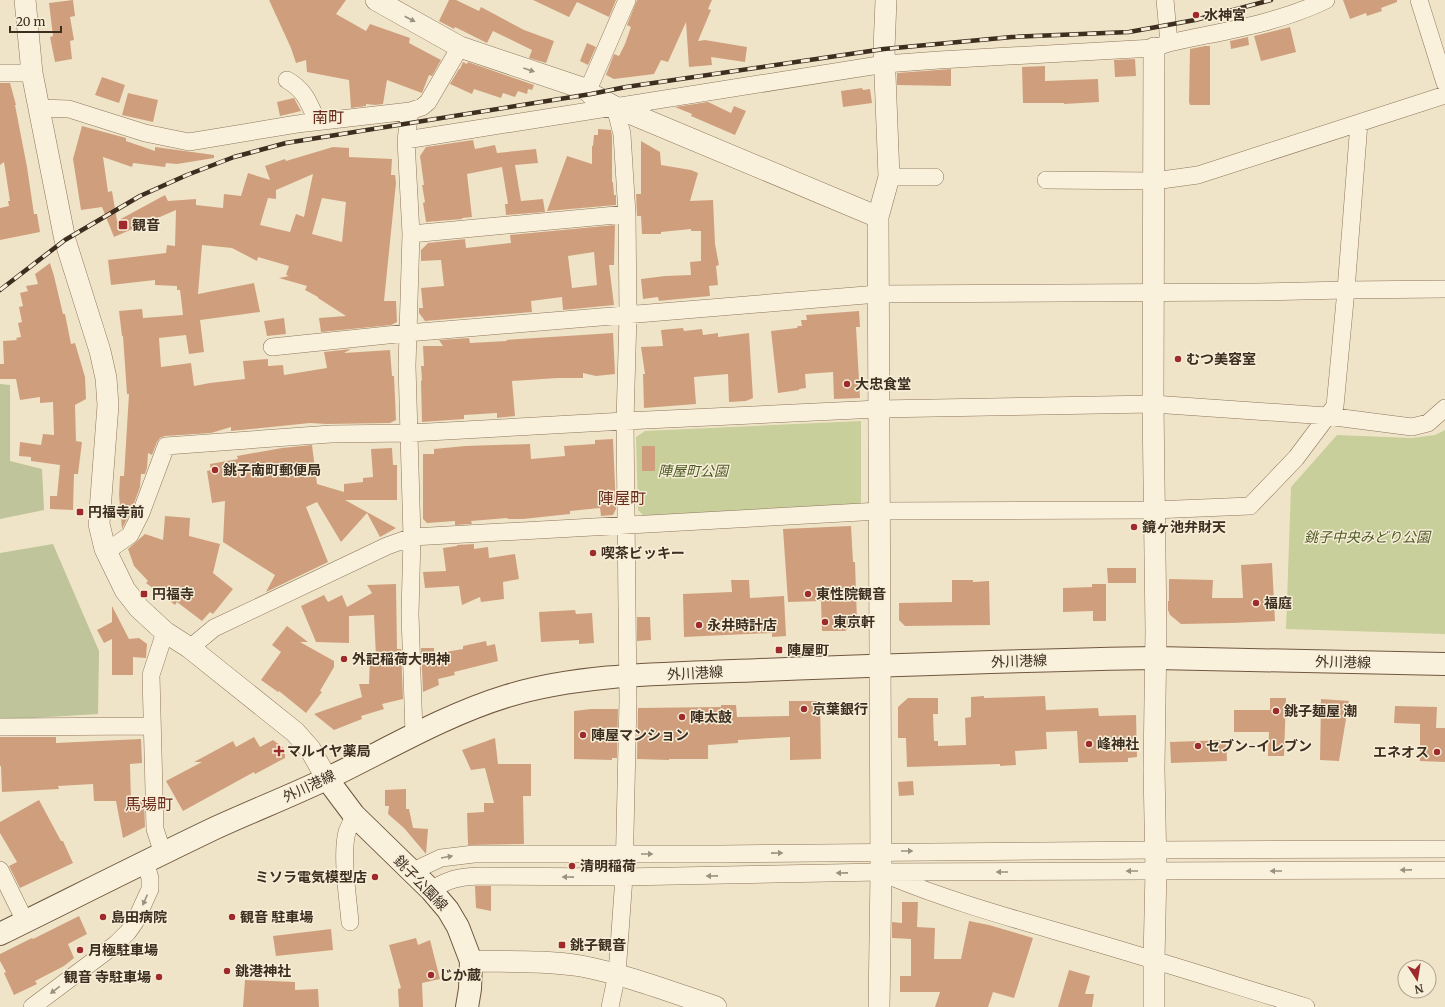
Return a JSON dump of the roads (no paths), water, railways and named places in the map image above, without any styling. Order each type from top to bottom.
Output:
[{"type":"main road","name":"外川港線","points":[[0,934],[216,828],[327,779],[414,734],[506,696],[550,685],[589,679],[628,676],[880,665],[1156,658],[1445,664]]},
{"type":"main road","name":"銚子公園線","points":[[327,779],[354,815],[431,890],[448,910],[458,927],[471,961],[470,990],[467,1007]]},
{"type":"street","points":[[26,0],[32,73],[65,240],[100,351],[106,378],[108,405],[99,524],[105,549],[124,590],[139,608],[165,632],[190,648],[295,732],[310,749],[327,779]]},
{"type":"street","points":[[376,0],[460,46],[588,90],[591,94],[615,107],[878,217]]},
{"type":"street","points":[[588,90],[627,0]]},
{"type":"street","points":[[879,1007],[881,852],[878,217],[889,177],[885,64],[886,0]]},
{"type":"street","points":[[1154,1007],[1156,870],[1154,769],[1156,658],[1152,404],[1154,181],[1165,0]]},
{"type":"street","points":[[406,140],[885,64],[1162,45],[1278,19],[1311,8],[1326,0]]},
{"type":"street","points":[[1419,0],[1445,83]]},
{"type":"street","points":[[38,108],[69,109],[145,133],[188,142],[317,121],[410,111],[422,107],[428,102],[460,46]]},
{"type":"street","points":[[0,73],[32,73]]},
{"type":"street","points":[[287,80],[297,86],[304,94],[317,121]]},
{"type":"street","points":[[1046,180],[1154,181],[1198,175],[1445,95]]},
{"type":"street","points":[[610,1007],[616,974],[624,877],[628,676],[625,421],[628,315],[627,214],[622,134],[615,107]]},
{"type":"street","points":[[410,111],[406,140],[411,234],[407,333],[412,537],[410,614],[414,734]]},
{"type":"street","points":[[190,648],[214,628],[386,546],[412,537],[880,511],[1154,510],[1250,506],[1296,458],[1335,406],[1359,123]]},
{"type":"street","points":[[889,177],[935,177]]},
{"type":"street","points":[[411,234],[627,214]]},
{"type":"street","points":[[272,347],[407,333],[878,294],[1256,292],[1445,289]]},
{"type":"street","points":[[105,549],[113,547],[130,535],[141,513],[166,446],[331,434],[410,433],[879,409],[1152,404],[1327,416],[1412,427],[1428,423],[1445,408]]},
{"type":"street","points":[[32,1007],[116,944],[128,932],[135,922],[150,890],[150,878],[154,858],[155,828],[151,675],[165,632]]},
{"type":"street","points":[[0,726],[152,726]]},
{"type":"street","points":[[350,922],[345,873],[345,847],[347,833],[354,815]]},
{"type":"street","points":[[411,872],[433,860],[456,855],[1445,849]]},
{"type":"street","points":[[0,870],[25,921]]},
{"type":"street","points":[[431,890],[442,883],[458,877],[479,876],[624,877],[881,872],[1445,870]]},
{"type":"street","points":[[881,872],[917,888],[964,904],[1306,1007]]},
{"type":"street","points":[[471,961],[542,962],[580,966],[616,974],[716,1007]]},
{"type":"railway","points":[[0,290],[65,240],[140,196],[187,175],[234,157],[286,143],[591,94],[626,87],[884,49],[1012,37],[1129,32],[1195,20],[1271,0]]},
{"type":"place","name":"水神宮","points":[[1196,15]]},
{"type":"place","name":"観音","points":[[123,225]]},
{"type":"place","name":"むつ美容室","points":[[1178,359]]},
{"type":"place","name":"大忠食堂","points":[[847,384]]},
{"type":"place","name":"銚子南町郵便局","points":[[215,470]]},
{"type":"place","name":"円福寺前","points":[[80,512]]},
{"type":"place","name":"鏡ヶ池弁財天","points":[[1134,527]]},
{"type":"place","name":"喫茶ビッキー","points":[[593,553]]},
{"type":"place","name":"円福寺","points":[[144,594]]},
{"type":"place","name":"東性院観音","points":[[808,594]]},
{"type":"place","name":"福庭","points":[[1256,603]]},
{"type":"place","name":"東京軒","points":[[825,622]]},
{"type":"place","name":"永井時計店","points":[[699,625]]},
{"type":"place","name":"陣屋町","points":[[779,650]]},
{"type":"place","name":"外記稲荷大明神","points":[[344,659]]},
{"type":"place","name":"京葉銀行","points":[[804,709]]},
{"type":"place","name":"銚子麺屋 潮","points":[[1276,711]]},
{"type":"place","name":"陣太鼓","points":[[682,717]]},
{"type":"place","name":"陣屋マンション","points":[[583,735]]},
{"type":"place","name":"峰神社","points":[[1089,744]]},
{"type":"place","name":"セブン-イレブン","points":[[1198,746]]},
{"type":"place","name":"マルイヤ薬局","points":[[279,751]]},
{"type":"place","name":"エネオス","points":[[1437,752]]},
{"type":"place","name":"清明稲荷","points":[[572,866]]},
{"type":"place","name":"ミソラ電気模型店","points":[[375,877]]},
{"type":"place","name":"島田病院","points":[[103,917]]},
{"type":"place","name":"観音 駐車場","points":[[232,917]]},
{"type":"place","name":"銚子観音","points":[[562,945]]},
{"type":"place","name":"月極駐車場","points":[[80,950]]},
{"type":"place","name":"銚港神社","points":[[227,971]]},
{"type":"place","name":"じか蔵","points":[[431,975]]},
{"type":"place","name":"観音 寺駐車場","points":[[159,977]]},
{"type":"district","name":"南町","points":[[328,117]]},
{"type":"district","name":"陣屋町","points":[[622,498]]},
{"type":"district","name":"馬場町","points":[[149,804]]},
{"type":"park label","name":"陣屋町公園","points":[[693,471]]},
{"type":"park label","name":"銚子中央みどり公園","points":[[1367,537]]}]
